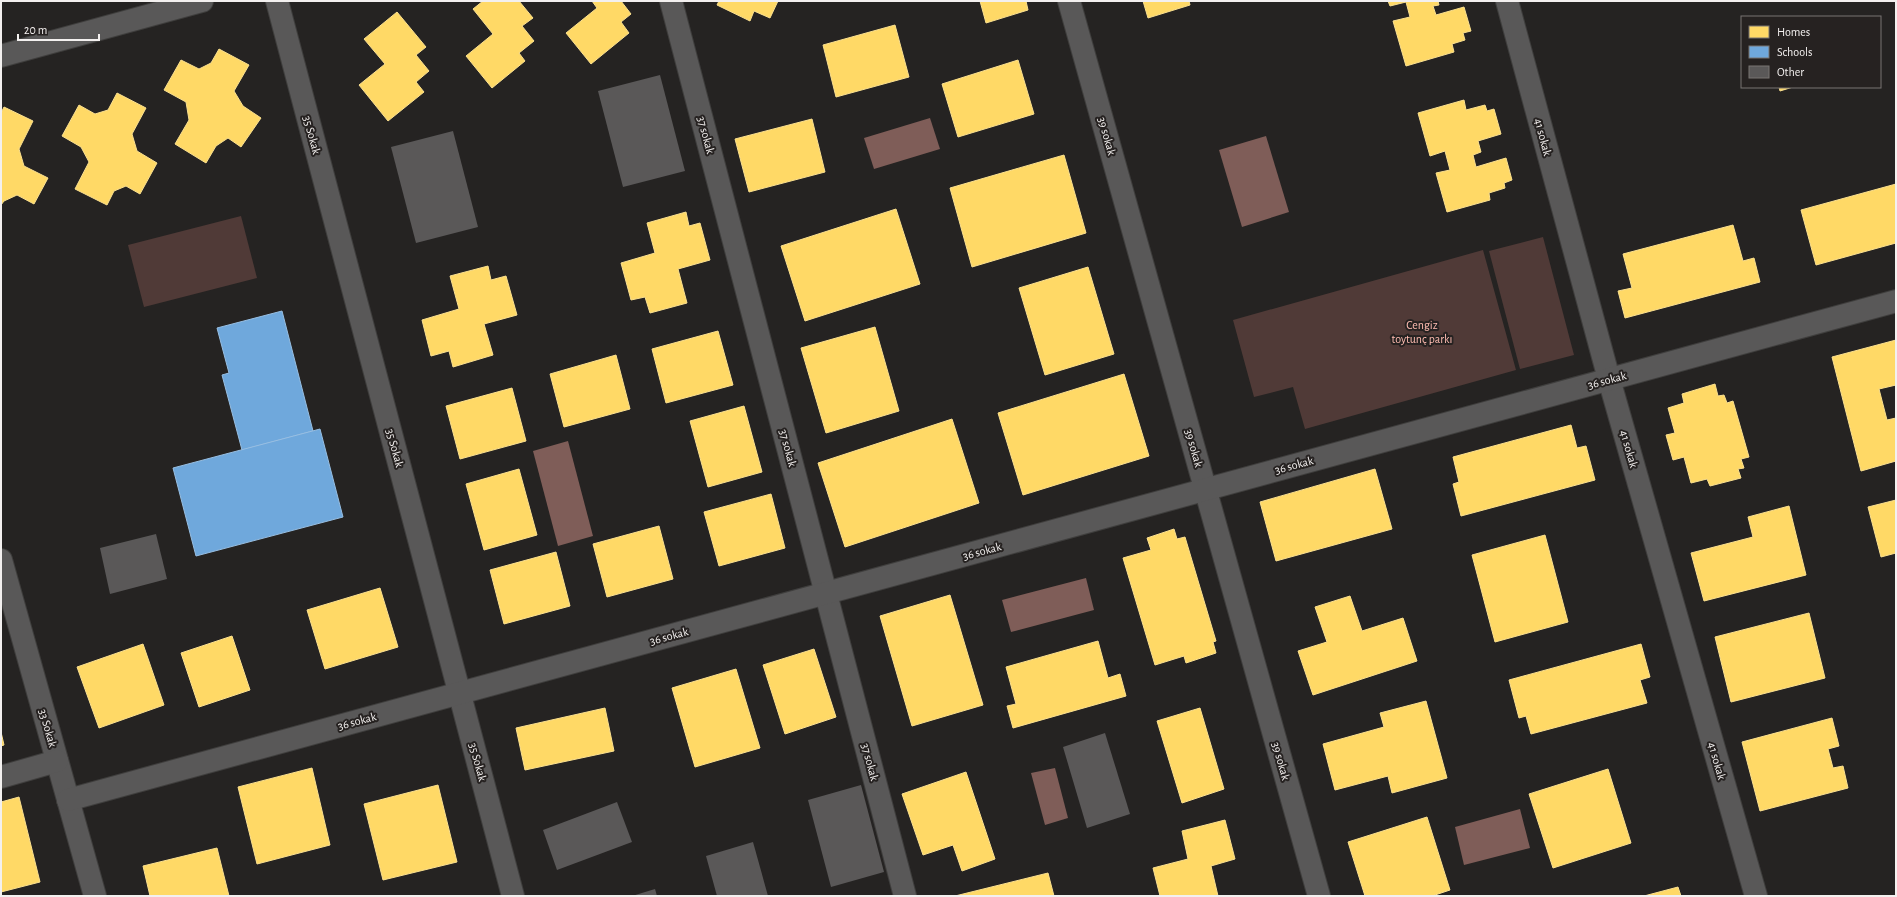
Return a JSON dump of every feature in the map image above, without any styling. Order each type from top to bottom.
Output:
[{"type":"street","points":[[1,56],[202,1]]},
{"type":"street","name":"35 Sokak","points":[[277,1],[513,896]]},
{"type":"street","name":"37 sokak","points":[[671,1],[905,896]]},
{"type":"street","name":"39 sokak","points":[[1069,1],[1319,896]]},
{"type":"street","name":"41 sokak","points":[[1507,1],[1608,379],[1756,896]]},
{"type":"street","name":"36 sokak","points":[[68,800],[1896,301]]},
{"type":"street","name":"33 Sokak","points":[[1,560],[94,896]]},
{"type":"street","points":[[1,777],[57,761]]},
{"type":"green space","points":[[241,216],[257,278],[144,307],[128,245]]},
{"type":"green space","points":[[1543,237],[1574,355],[1520,369],[1489,251]]},
{"type":"green space","name":"Cengiz toytunç parkı","points":[[1483,250],[1516,370],[1305,429],[1293,387],[1254,397],[1233,320]]},
{"type":"shaded area","points":[[930,118],[940,149],[874,169],[864,138]]},
{"type":"shaded area","points":[[1266,136],[1289,212],[1242,227],[1219,150]]},
{"type":"shaded area","points":[[568,441],[593,536],[558,546],[533,451]]},
{"type":"shaded area","points":[[1086,578],[1094,610],[1011,632],[1002,600]]},
{"type":"shaded area","points":[[1055,768],[1068,818],[1045,825],[1031,773]]},
{"type":"shaded area","points":[[1520,809],[1530,848],[1464,865],[1455,827]]},
{"type":"building: Homes","points":[[483,1],[519,1],[533,18],[522,26],[534,41],[519,53],[525,61],[492,88],[466,56],[493,34],[473,9]]},
{"type":"building: Homes","points":[[592,1],[621,1],[631,14],[621,22],[629,33],[591,64],[566,33],[597,8]]},
{"type":"building: Homes","points":[[719,1],[778,1],[770,18],[754,11],[750,21],[717,5]]},
{"type":"building: Homes","points":[[980,1],[1026,1],[1028,10],[986,23]]},
{"type":"building: Homes","points":[[1143,1],[1189,1],[1190,5],[1148,18]]},
{"type":"building: Homes","points":[[1388,1],[1438,1],[1439,5],[1433,6],[1436,15],[1464,7],[1471,31],[1463,33],[1465,40],[1452,44],[1454,52],[1406,66],[1393,21],[1410,17],[1406,2],[1390,6]]},
{"type":"building: Homes","points":[[397,12],[426,47],[416,55],[429,71],[416,82],[424,92],[388,121],[359,85],[385,64],[364,39]]},
{"type":"building: Homes","points":[[895,25],[909,77],[836,97],[823,45]]},
{"type":"building: Homes","points":[[219,49],[249,65],[234,91],[243,106],[261,118],[241,147],[228,138],[216,146],[206,163],[175,144],[189,120],[186,102],[164,90],[181,60],[199,69],[211,63]]},
{"type":"building: Homes","points":[[1018,60],[1034,114],[958,137],[942,84]]},
{"type":"building: Homes","points":[[1779,88],[1790,88],[1780,91]]},
{"type":"building: Homes","points":[[117,93],[146,108],[132,134],[137,151],[157,163],[140,194],[126,186],[114,191],[107,205],[75,189],[89,162],[81,147],[62,136],[79,105],[95,114],[108,110]]},
{"type":"building: Homes","points":[[1464,100],[1466,110],[1485,105],[1487,111],[1494,109],[1501,134],[1478,141],[1481,152],[1473,155],[1476,167],[1506,158],[1512,180],[1504,183],[1505,188],[1489,193],[1490,200],[1447,212],[1436,173],[1450,170],[1445,151],[1430,156],[1418,113]]},
{"type":"building: Homes","points":[[4,107],[33,121],[19,149],[24,166],[48,178],[34,204],[17,195],[4,201],[1,205],[1,113]]},
{"type":"building: Homes","points":[[812,119],[825,172],[749,192],[735,139]]},
{"type":"building: Homes","points":[[1064,155],[1086,233],[972,267],[950,188]]},
{"type":"building: Homes","points":[[1896,184],[1896,243],[1816,265],[1801,210]]},
{"type":"building: Homes","points":[[896,209],[920,284],[805,321],[781,246]]},
{"type":"building: Homes","points":[[686,212],[689,226],[700,223],[710,260],[678,269],[687,303],[650,313],[645,297],[631,300],[621,263],[655,253],[647,223]]},
{"type":"building: Homes","points":[[1733,225],[1743,261],[1754,258],[1760,282],[1625,318],[1618,291],[1632,288],[1623,254]]},
{"type":"building: Homes","points":[[488,266],[491,280],[506,276],[517,315],[484,324],[493,355],[453,367],[449,351],[431,356],[422,320],[459,309],[450,276]]},
{"type":"building: Homes","points":[[1088,267],[1114,354],[1045,375],[1019,288]]},
{"type":"building: Homes","points":[[875,327],[899,411],[826,433],[801,348]]},
{"type":"building: Homes","points":[[718,331],[733,385],[666,403],[652,349]]},
{"type":"building: Homes","points":[[1896,340],[1896,385],[1879,389],[1887,420],[1896,418],[1896,461],[1861,471],[1832,357]]},
{"type":"building: Homes","points":[[616,355],[630,409],[564,427],[550,374]]},
{"type":"building: Homes","points":[[1124,374],[1149,456],[1023,495],[998,413]]},
{"type":"building: Homes","points":[[1715,384],[1718,396],[1724,395],[1727,403],[1733,401],[1749,457],[1741,459],[1744,468],[1738,469],[1741,478],[1710,486],[1707,479],[1691,483],[1684,457],[1673,460],[1666,435],[1675,433],[1668,408],[1684,403],[1682,394]]},
{"type":"building: Homes","points":[[512,388],[526,441],[460,459],[446,406]]},
{"type":"building: Homes","points":[[744,406],[762,472],[708,487],[690,421]]},
{"type":"building: Homes","points":[[952,419],[979,503],[845,547],[818,463]]},
{"type":"building: Homes","points":[[1571,425],[1577,448],[1586,446],[1595,480],[1461,516],[1453,484],[1459,482],[1453,457]]},
{"type":"building: Homes","points":[[519,469],[537,535],[484,550],[466,484]]},
{"type":"building: Homes","points":[[1375,469],[1392,529],[1276,561],[1260,502]]},
{"type":"building: Homes","points":[[771,494],[785,548],[719,566],[704,512]]},
{"type":"building: Homes","points":[[1896,500],[1896,553],[1881,557],[1868,507]]},
{"type":"building: Homes","points":[[1789,506],[1806,575],[1704,601],[1691,553],[1753,537],[1748,517]]},
{"type":"building: Homes","points":[[659,526],[673,579],[607,597],[593,544]]},
{"type":"building: Homes","points":[[1174,529],[1177,539],[1185,537],[1216,641],[1213,642],[1216,653],[1186,663],[1184,656],[1155,665],[1123,558],[1151,550],[1147,538]]},
{"type":"building: Homes","points":[[1545,535],[1568,622],[1495,642],[1472,555]]},
{"type":"building: Homes","points":[[556,552],[570,606],[504,624],[490,570]]},
{"type":"building: Homes","points":[[380,588],[398,647],[325,669],[307,610]]},
{"type":"building: Homes","points":[[950,595],[983,705],[912,726],[880,616]]},
{"type":"building: Homes","points":[[1350,596],[1362,631],[1403,618],[1417,661],[1313,695],[1298,651],[1327,642],[1315,607]]},
{"type":"building: Homes","points":[[1809,613],[1825,678],[1731,702],[1715,637]]},
{"type":"building: Homes","points":[[232,636],[250,690],[199,707],[181,653]]},
{"type":"building: Homes","points":[[1098,641],[1108,678],[1120,674],[1126,696],[1013,728],[1007,706],[1016,704],[1006,667]]},
{"type":"building: Homes","points":[[143,644],[164,705],[99,728],[77,667]]},
{"type":"building: Homes","points":[[1641,644],[1650,677],[1640,680],[1647,703],[1531,734],[1526,716],[1519,718],[1509,680]]},
{"type":"building: Homes","points":[[814,649],[836,717],[785,734],[763,665]]},
{"type":"building: Homes","points":[[736,669],[760,748],[695,767],[672,688]]},
{"type":"building: Homes","points":[[1426,701],[1447,778],[1392,793],[1388,776],[1335,790],[1323,744],[1384,727],[1380,713]]},
{"type":"building: Homes","points":[[605,708],[614,751],[525,770],[516,728]]},
{"type":"building: Homes","points":[[1200,708],[1224,789],[1182,803],[1157,721]]},
{"type":"building: Homes","points":[[1832,718],[1839,746],[1828,749],[1833,768],[1843,766],[1848,788],[1760,811],[1742,742]]},
{"type":"building: Homes","points":[[1,732],[4,745],[1,746]]},
{"type":"building: Homes","points":[[312,768],[330,845],[257,864],[238,787]]},
{"type":"building: Homes","points":[[1608,769],[1631,843],[1553,868],[1529,794]]},
{"type":"building: Homes","points":[[966,772],[995,859],[962,871],[953,845],[923,855],[902,794]]},
{"type":"building: Homes","points":[[438,785],[457,862],[383,880],[364,804]]},
{"type":"building: Homes","points":[[19,797],[40,882],[1,892],[1,802]]},
{"type":"building: Homes","points":[[1427,817],[1450,890],[1432,896],[1365,896],[1348,842]]},
{"type":"building: Homes","points":[[1225,820],[1235,859],[1211,866],[1218,896],[1160,896],[1153,868],[1188,859],[1182,831]]},
{"type":"building: Homes","points":[[217,848],[229,896],[150,896],[143,866]]},
{"type":"building: Homes","points":[[1048,873],[1054,896],[955,896]]},
{"type":"building: Homes","points":[[1678,887],[1681,896],[1644,896]]},
{"type":"building: Schools","points":[[282,311],[313,431],[242,450],[222,375],[229,373],[217,328]]},
{"type":"building: Schools","points":[[320,429],[343,517],[196,556],[173,468]]},
{"type":"building: Other","points":[[660,75],[685,171],[623,187],[598,91]]},
{"type":"building: Other","points":[[453,131],[478,227],[416,243],[391,147]]},
{"type":"building: Other","points":[[156,534],[167,579],[110,594],[100,548]]},
{"type":"building: Other","points":[[1105,733],[1130,814],[1087,828],[1063,747]]},
{"type":"building: Other","points":[[861,785],[884,872],[831,887],[808,800]]},
{"type":"building: Other","points":[[617,802],[632,842],[557,870],[543,830]]},
{"type":"building: Other","points":[[753,842],[768,896],[717,896],[706,856]]},
{"type":"building: Other","points":[[655,889],[657,896],[632,896]]}]
